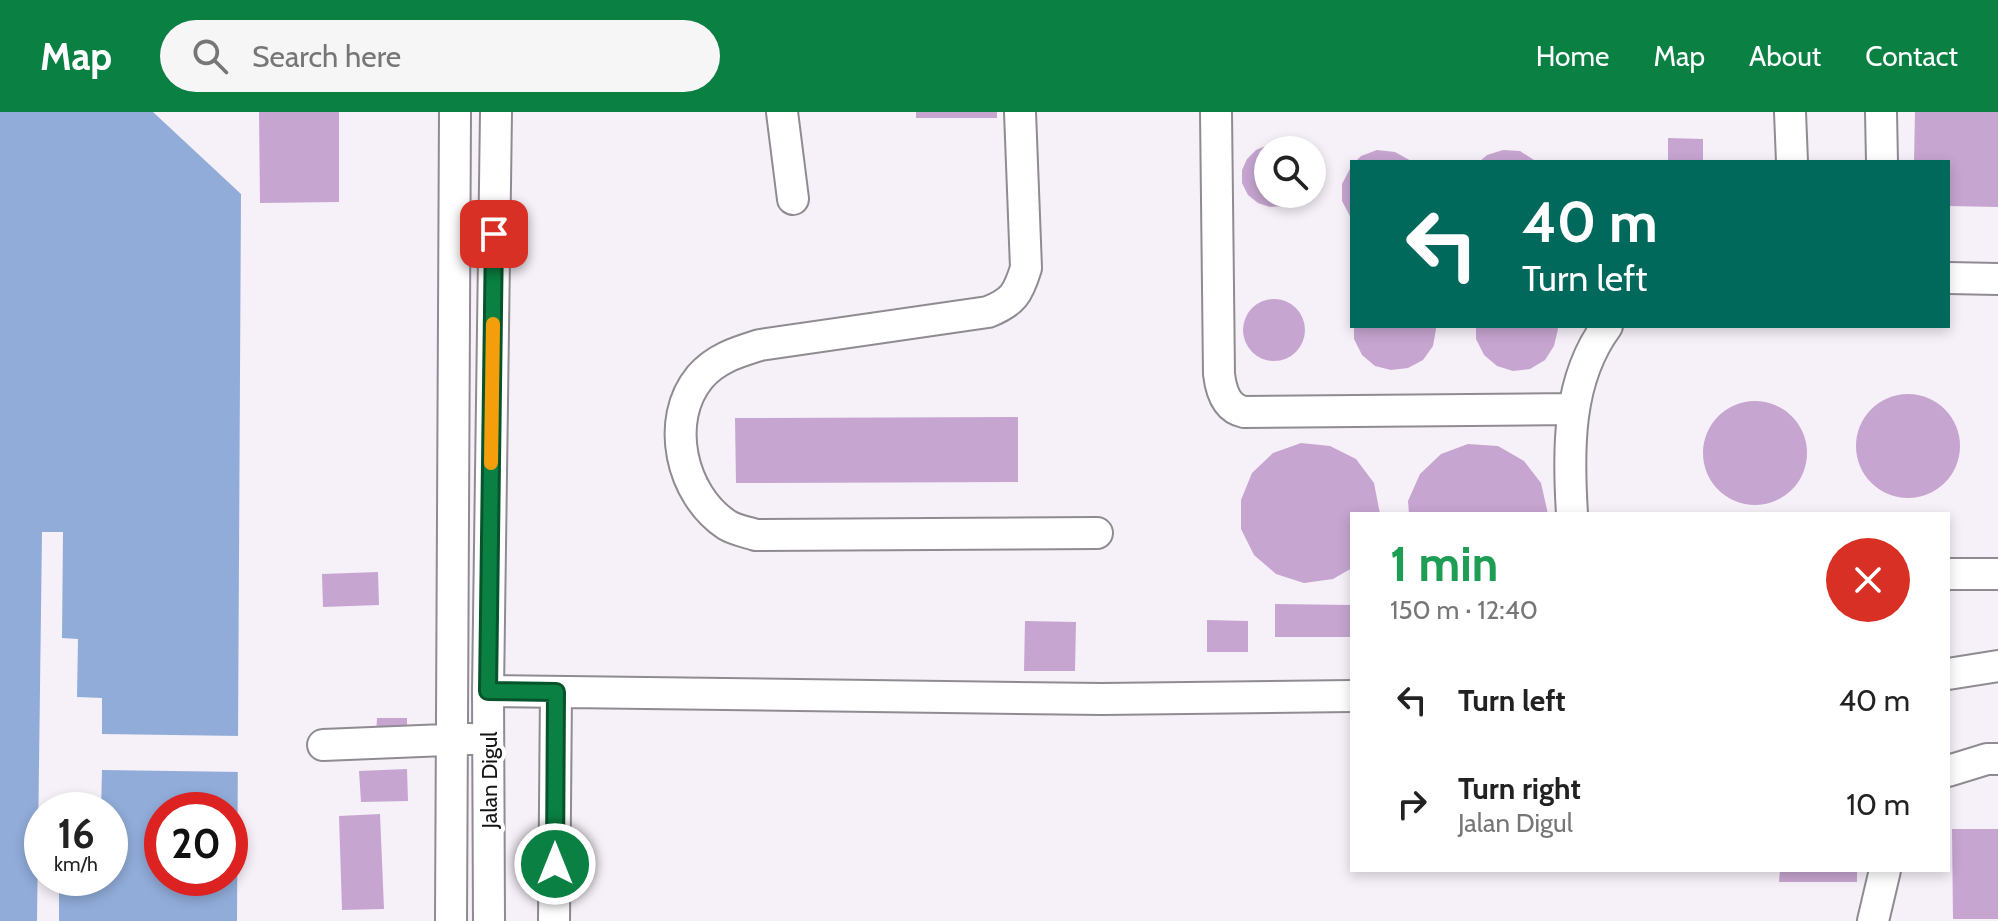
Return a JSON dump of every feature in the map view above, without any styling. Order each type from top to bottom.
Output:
[{"type":"street","points":[[451,921],[455,112]]},
{"type":"street","name":"Jalan Digul","points":[[489,921],[488,691],[496,112]]},
{"type":"street","points":[[782,112],[793,199]]},
{"type":"street","points":[[1020,112],[1026,268],[1020,289],[1006,305],[988,312],[760,345],[724,357],[702,374],[686,395],[679,429],[685,468],[704,505],[729,527],[756,535],[1097,533]]},
{"type":"street","points":[[1216,112],[1219,374],[1220,386],[1237,411],[1572,409]]},
{"type":"street","points":[[1790,112],[1792,160]]},
{"type":"street","points":[[1881,112],[1882,160]]},
{"type":"street","points":[[1950,278],[1998,279]]},
{"type":"street","points":[[1572,512],[1572,409],[1585,364],[1606,328]]},
{"type":"street","points":[[1950,574],[1998,574]]},
{"type":"street","points":[[1950,674],[1998,666]]},
{"type":"street","points":[[488,691],[1102,699],[1350,696]]},
{"type":"street","points":[[554,921],[556,692]]},
{"type":"street","points":[[323,745],[488,737]]},
{"type":"street","points":[[1950,771],[1998,759]]},
{"type":"street","points":[[1873,921],[1885,872]]},
{"type":"water","points":[[0,112],[153,112],[241,194],[238,792],[144,792],[144,896],[237,896],[237,921],[0,921]]},
{"type":"pier","points":[[42,532],[63,532],[62,638],[78,639],[77,697],[102,698],[102,734],[242,736],[242,772],[102,770],[101,792],[39,792]]},
{"type":"pier","points":[[37,896],[59,896],[59,921],[37,921]]},
{"type":"building","points":[[259,112],[339,112],[339,202],[260,203]]},
{"type":"building","points":[[916,112],[997,112],[997,118],[916,118]]},
{"type":"building","points":[[1915,112],[1998,112],[1998,207],[1950,206],[1950,160],[1914,160]]},
{"type":"building","points":[[1668,138],[1703,139],[1703,160],[1668,160]]},
{"type":"building","points":[[1377,150],[1395,152],[1409,160],[1357,160]]},
{"type":"building","points":[[1503,150],[1520,151],[1534,160],[1481,160]]},
{"type":"building","points":[[1254,152],[1254,200],[1242,183],[1242,170]]},
{"type":"building","points":[[1350,169],[1350,216],[1342,201],[1342,184]]},
{"type":"building","points":[[1274,299],[1296,308],[1305,330],[1296,352],[1274,361],[1252,352],[1243,330],[1252,308]]},
{"type":"building","points":[[1354,328],[1436,329],[1433,346],[1423,360],[1408,368],[1391,370],[1375,366],[1362,355],[1354,339]]},
{"type":"building","points":[[1476,328],[1558,329],[1554,346],[1545,360],[1530,369],[1513,371],[1497,366],[1484,355],[1476,339]]},
{"type":"building","points":[[1908,394],[1928,398],[1945,409],[1956,426],[1960,446],[1956,466],[1945,483],[1928,494],[1908,498],[1888,494],[1871,483],[1860,466],[1856,446],[1860,426],[1871,409],[1888,398]]},
{"type":"building","points":[[1755,401],[1775,405],[1792,416],[1803,433],[1807,453],[1803,473],[1792,490],[1775,501],[1755,505],[1735,501],[1718,490],[1707,473],[1703,453],[1707,433],[1718,416],[1735,405]]},
{"type":"building","points":[[1018,417],[1018,482],[736,483],[735,418]]},
{"type":"building","points":[[1301,443],[1330,446],[1356,459],[1374,483],[1380,512],[1350,512],[1350,569],[1333,579],[1304,583],[1276,574],[1254,555],[1241,529],[1241,500],[1252,473],[1273,453]]},
{"type":"building","points":[[1468,444],[1498,446],[1524,461],[1541,483],[1548,512],[1409,512],[1408,501],[1420,474],[1441,454]]},
{"type":"building","points":[[378,572],[379,605],[323,607],[322,574]]},
{"type":"building","points":[[1275,604],[1350,605],[1350,637],[1275,637]]},
{"type":"building","points":[[1207,620],[1248,621],[1248,652],[1207,652]]},
{"type":"building","points":[[1025,621],[1076,622],[1075,671],[1024,671]]},
{"type":"building","points":[[377,718],[407,718],[407,735],[376,735]]},
{"type":"building","points":[[407,769],[408,801],[361,802],[359,771]]},
{"type":"building","points":[[380,814],[384,909],[342,910],[339,816]]},
{"type":"building","points":[[1952,829],[1998,829],[1998,919],[1953,919]]},
{"type":"building","points":[[1780,872],[1857,872],[1857,882],[1779,882]]},
{"type":"slow traffic","points":[[491,463],[493,324]]},
{"type":"route","points":[[494,234],[488,691],[556,692],[555,864]]}]
